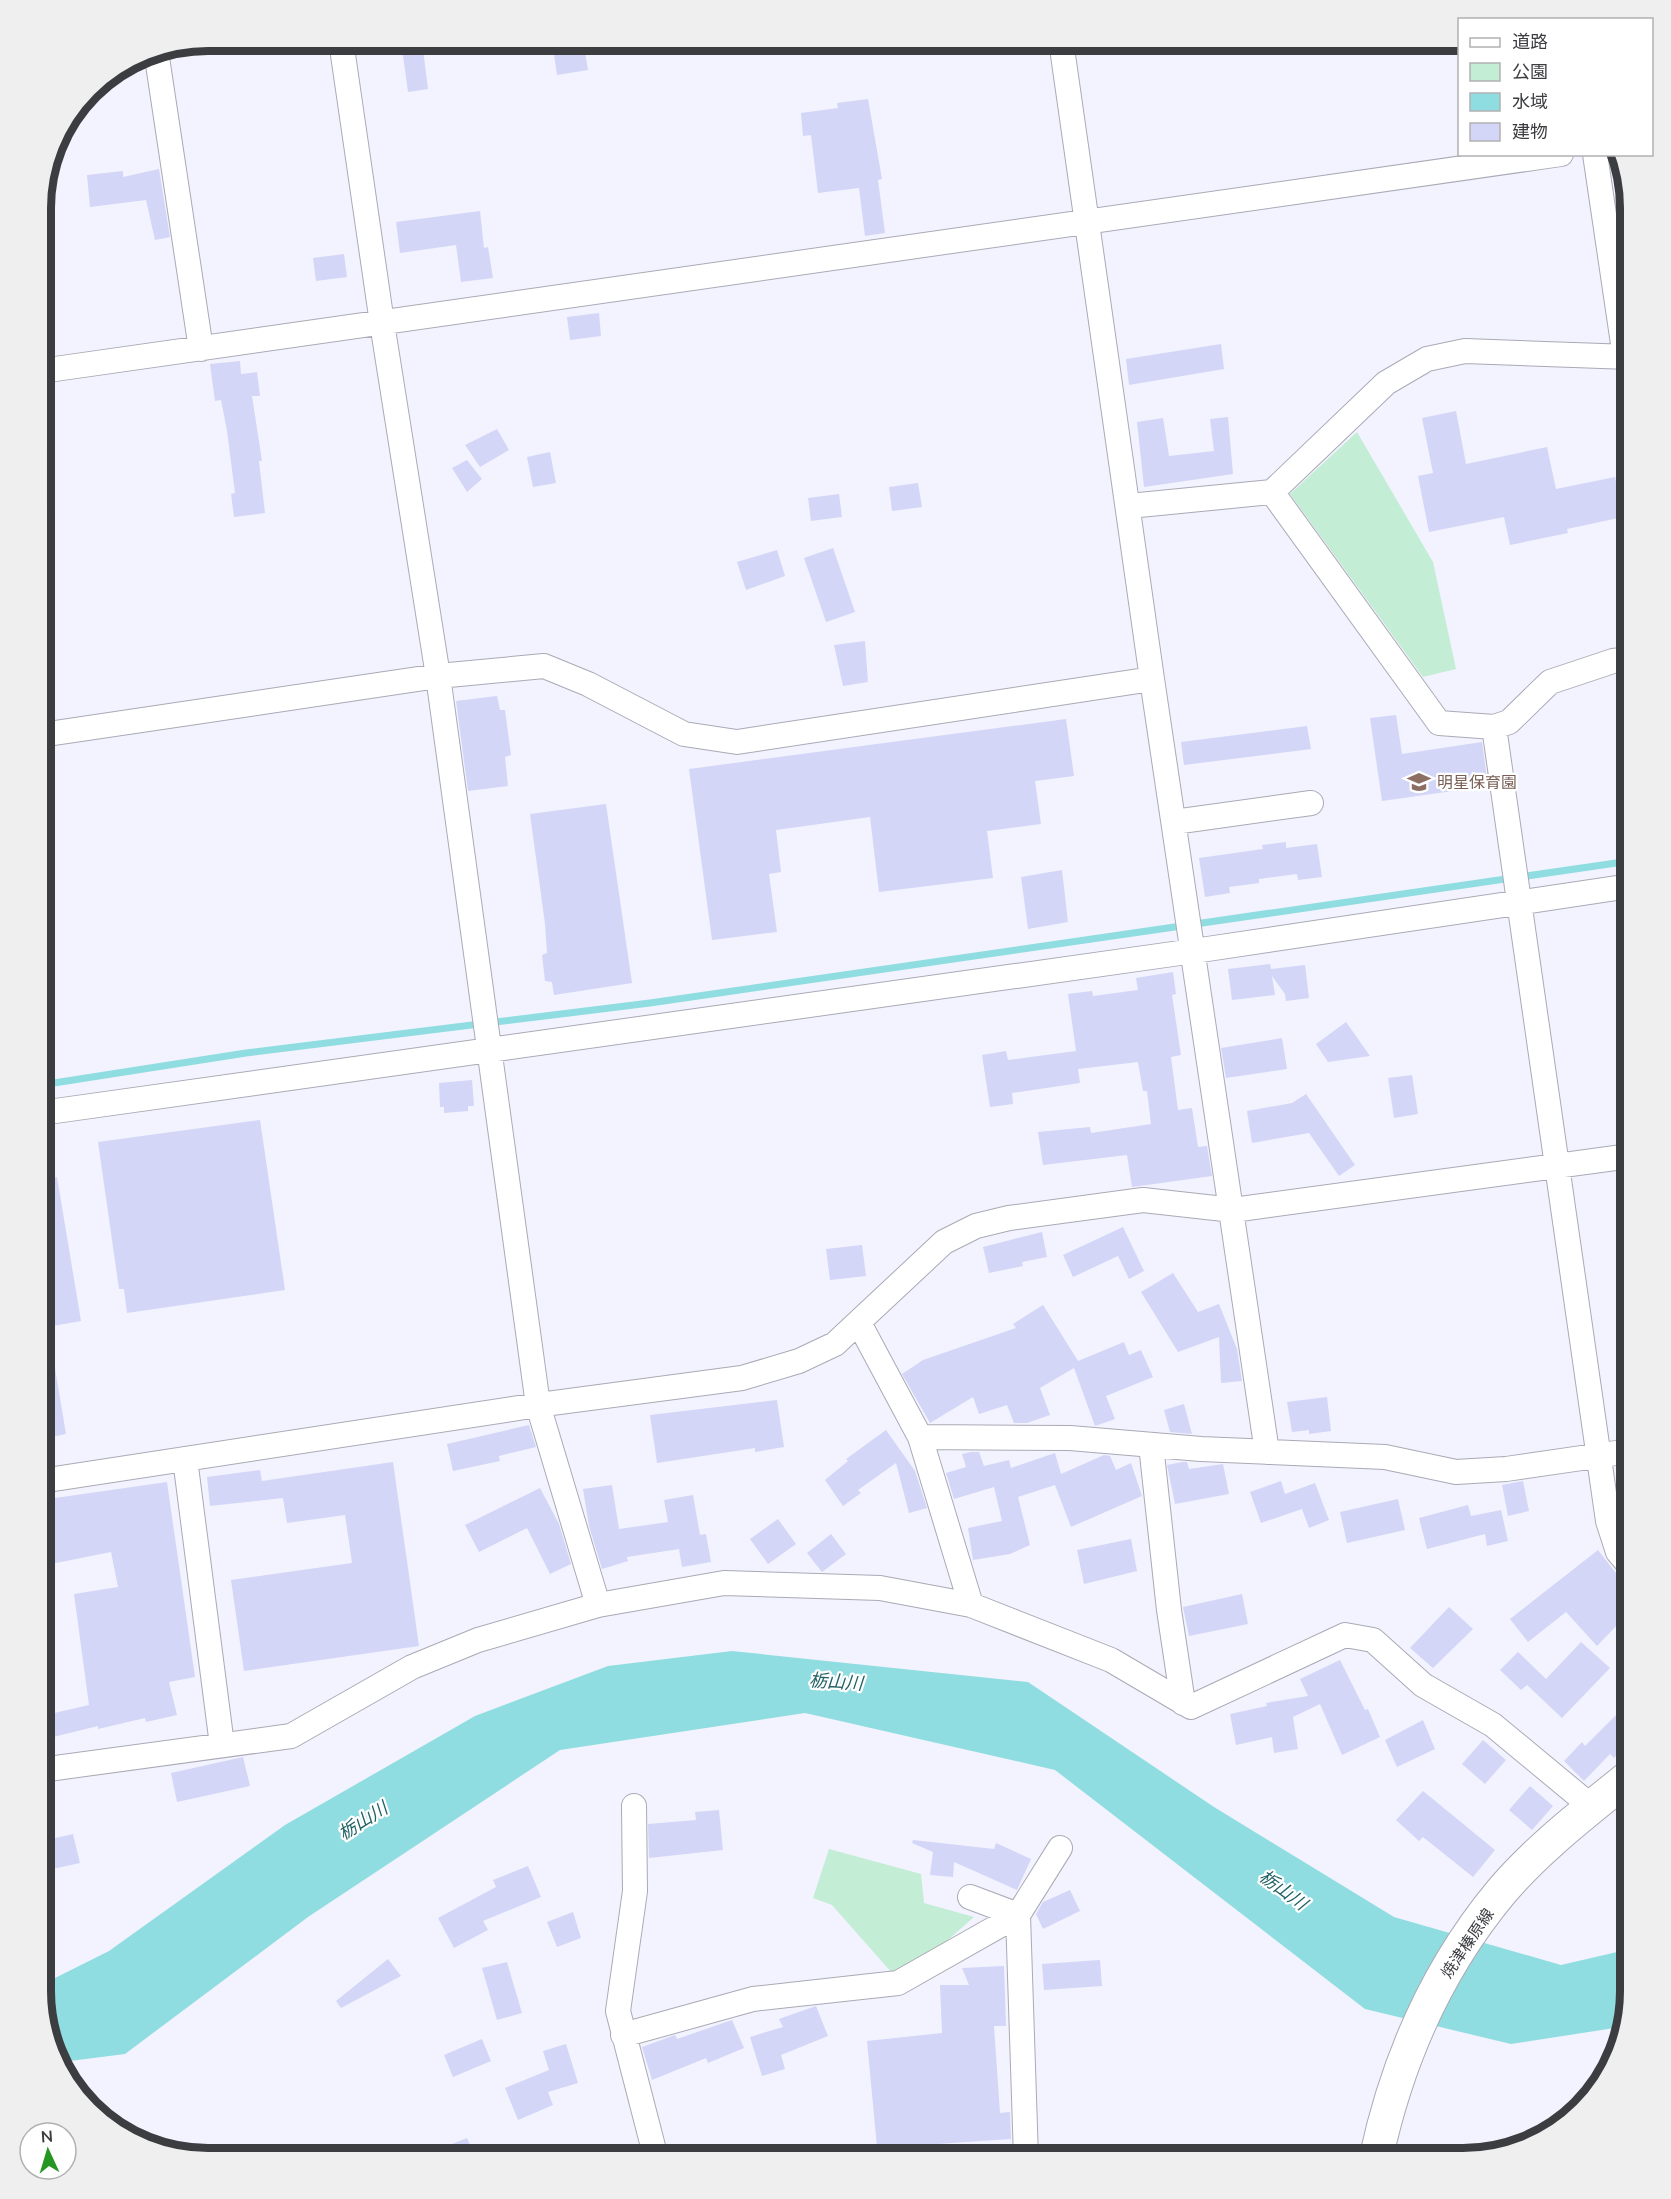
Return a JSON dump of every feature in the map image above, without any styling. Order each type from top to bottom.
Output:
[{"type":"main road","name":"焼津榛原線","points":[[1378,2148],[1385,2115],[1402,2063],[1451,1963],[1502,1891],[1592,1807],[1620,1784]]},
{"type":"street","points":[[343,51],[381,323],[438,676],[538,1405],[598,1605]]},
{"type":"street","points":[[1062,51],[1152,679],[1233,1210],[1267,1452]]},
{"type":"street","points":[[157,59],[201,350]]},
{"type":"street","points":[[51,371],[1547,156]]},
{"type":"street","points":[[1595,156],[1620,308]]},
{"type":"street","points":[[1129,506],[1272,492],[1386,383],[1427,359],[1465,351],[1620,357]]},
{"type":"street","points":[[1272,492],[1439,723],[1494,727],[1509,722],[1550,682],[1620,660]]},
{"type":"street","points":[[51,734],[438,676],[544,666],[588,684],[684,734],[737,742],[1152,679]]},
{"type":"street","points":[[1494,727],[1608,1521],[1620,1554]]},
{"type":"street","points":[[1174,822],[1311,803]]},
{"type":"street","points":[[51,1111],[487,1043],[1194,951],[1620,887]]},
{"type":"street","points":[[51,1479],[538,1405],[742,1378],[799,1361],[835,1344],[944,1242],[976,1226],[1009,1218],[1143,1200],[1233,1210],[1620,1157]]},
{"type":"street","points":[[859,1323],[920,1437],[971,1605]]},
{"type":"street","points":[[920,1437],[1070,1438],[1267,1452],[1385,1457],[1456,1472],[1506,1469],[1620,1452]]},
{"type":"street","points":[[1151,1445],[1169,1610],[1183,1703]]},
{"type":"street","points":[[185,1459],[222,1746]]},
{"type":"street","points":[[51,1769],[291,1736],[412,1667],[478,1640],[598,1605],[724,1583],[880,1588],[971,1605],[1110,1660],[1191,1707],[1346,1635],[1373,1640],[1423,1685],[1493,1725],[1592,1807]]},
{"type":"street","points":[[634,1806],[634,1891],[618,2011],[653,2148]]},
{"type":"street","points":[[623,2035],[753,1999],[898,1983],[1018,1915],[1060,1848]]},
{"type":"street","points":[[970,1897],[1018,1915]]},
{"type":"street","points":[[1018,1915],[1026,2148]]},
{"type":"green space","points":[[1357,432],[1433,562],[1456,669],[1423,677],[1290,494]]},
{"type":"green space","points":[[829,1849],[921,1874],[924,1903],[974,1917],[900,1982],[832,1905],[813,1898]]},
{"type":"water","name":"栃山川","points":[[732,1651],[1028,1682],[1214,1807],[1394,1917],[1561,1965],[1620,1951],[1619,2012],[1616,2028],[1511,2044],[1365,2009],[1055,1770],[805,1713],[560,1750],[308,1917],[125,2054],[68,2061],[59,2042],[54,2022],[51,1980],[109,1951],[285,1825],[475,1716],[608,1666]]},
{"type":"building","points":[[402,51],[423,51],[428,89],[408,92]]},
{"type":"building","points":[[553,51],[585,51],[588,70],[557,75]]},
{"type":"building","points":[[868,99],[882,179],[878,180],[885,233],[865,236],[859,188],[818,193],[811,135],[803,136],[801,113],[838,108],[837,103]]},
{"type":"building","points":[[159,169],[170,237],[155,240],[146,200],[90,207],[87,175],[123,171],[123,177]]},
{"type":"building","points":[[480,211],[484,248],[488,247],[493,278],[461,282],[456,245],[400,253],[396,222]]},
{"type":"building","points":[[344,254],[347,277],[316,281],[313,258]]},
{"type":"building","points":[[599,313],[601,336],[570,340],[567,317]]},
{"type":"building","points":[[1221,344],[1224,369],[1129,385],[1126,359]]},
{"type":"building","points":[[240,361],[241,374],[257,372],[260,396],[252,396],[262,461],[259,461],[265,513],[234,517],[231,494],[235,493],[227,431],[221,400],[215,401],[210,364]]},
{"type":"building","points":[[1456,411],[1466,464],[1547,447],[1556,489],[1615,477],[1620,502],[1620,518],[1567,529],[1568,533],[1510,545],[1504,517],[1429,532],[1418,476],[1433,473],[1422,418]]},
{"type":"building","points":[[1228,417],[1233,474],[1144,487],[1137,422],[1163,418],[1169,456],[1214,451],[1210,419]]},
{"type":"building","points":[[497,429],[509,450],[480,467],[465,445]]},
{"type":"building","points":[[550,452],[556,483],[533,487],[527,457]]},
{"type":"building","points":[[467,460],[482,479],[467,492],[452,468]]},
{"type":"building","points":[[918,483],[922,507],[892,511],[889,487]]},
{"type":"building","points":[[839,494],[842,517],[811,521],[808,498]]},
{"type":"building","points":[[833,548],[855,612],[826,622],[804,558]]},
{"type":"building","points":[[777,550],[785,576],[746,590],[737,562]]},
{"type":"building","points":[[865,641],[868,682],[843,686],[834,645]]},
{"type":"building","points":[[497,696],[500,710],[505,710],[511,755],[505,757],[508,786],[468,791],[456,701]]},
{"type":"building","points":[[1396,715],[1402,754],[1482,742],[1488,786],[1382,801],[1370,718]]},
{"type":"building","points":[[1066,719],[1074,776],[1035,781],[1041,824],[987,831],[993,878],[879,892],[870,817],[776,830],[781,872],[769,874],[777,932],[712,940],[689,769]]},
{"type":"building","points":[[1307,726],[1311,749],[1184,765],[1181,742]]},
{"type":"building","points":[[606,804],[632,983],[554,995],[552,982],[545,981],[542,955],[547,953],[545,924],[530,814]]},
{"type":"building","points":[[1286,842],[1286,848],[1317,844],[1322,877],[1298,880],[1297,874],[1259,879],[1259,883],[1229,887],[1230,893],[1205,897],[1199,858],[1263,849],[1262,845]]},
{"type":"building","points":[[1062,870],[1068,922],[1028,929],[1021,877]]},
{"type":"building","points":[[1270,964],[1271,969],[1305,965],[1309,998],[1286,1001],[1285,994],[1272,976],[1275,995],[1232,1000],[1228,969]]},
{"type":"building","points":[[1173,972],[1176,994],[1172,995],[1181,1055],[1171,1057],[1178,1110],[1192,1108],[1198,1147],[1207,1146],[1212,1176],[1132,1187],[1127,1155],[1043,1165],[1038,1132],[1090,1127],[1091,1133],[1151,1124],[1147,1091],[1143,1091],[1138,1062],[1078,1069],[1080,1083],[1012,1093],[1013,1104],[990,1107],[982,1055],[1006,1051],[1008,1060],[1076,1051],[1068,994],[1092,991],[1093,996],[1138,990],[1136,978]]},
{"type":"building","points":[[1346,1022],[1370,1056],[1328,1062],[1316,1044]]},
{"type":"building","points":[[1282,1038],[1287,1069],[1226,1078],[1221,1048]]},
{"type":"building","points":[[1412,1075],[1418,1114],[1394,1118],[1388,1078]]},
{"type":"building","points":[[472,1080],[474,1106],[468,1106],[468,1111],[444,1113],[444,1107],[440,1107],[439,1083]]},
{"type":"building","points":[[1306,1094],[1355,1165],[1339,1176],[1309,1133],[1252,1143],[1247,1111],[1292,1103]]},
{"type":"building","points":[[260,1120],[285,1290],[127,1313],[124,1289],[119,1289],[98,1142]]},
{"type":"building","points":[[57,1177],[81,1321],[51,1326],[51,1178]]},
{"type":"building","points":[[1123,1227],[1144,1271],[1129,1279],[1118,1256],[1073,1277],[1063,1255]]},
{"type":"building","points":[[1042,1232],[1047,1257],[1022,1262],[1023,1266],[989,1273],[983,1247]]},
{"type":"building","points":[[862,1245],[866,1276],[830,1280],[826,1249]]},
{"type":"building","points":[[1173,1273],[1198,1312],[1219,1304],[1237,1349],[1242,1381],[1221,1383],[1219,1337],[1178,1352],[1141,1292]]},
{"type":"building","points":[[1043,1305],[1078,1361],[1124,1342],[1129,1355],[1141,1350],[1153,1377],[1106,1396],[1115,1419],[1095,1426],[1074,1368],[1040,1388],[1050,1415],[1027,1423],[1014,1423],[1007,1405],[979,1414],[973,1397],[930,1423],[902,1374],[923,1360],[1016,1328],[1013,1324]]},
{"type":"building","points":[[51,1344],[66,1434],[51,1437]]},
{"type":"building","points":[[1327,1397],[1331,1431],[1309,1434],[1309,1430],[1292,1432],[1287,1402]]},
{"type":"building","points":[[777,1400],[784,1447],[755,1452],[755,1448],[657,1463],[650,1415]]},
{"type":"building","points":[[1184,1404],[1192,1434],[1170,1432],[1164,1410]]},
{"type":"building","points":[[529,1425],[536,1447],[499,1456],[500,1461],[453,1471],[447,1444]]},
{"type":"building","points":[[886,1430],[915,1471],[927,1508],[909,1513],[896,1463],[858,1490],[861,1493],[843,1506],[825,1480],[848,1461],[846,1459]]},
{"type":"building","points":[[979,1452],[984,1466],[1009,1460],[1011,1468],[1055,1453],[1061,1474],[1104,1455],[1110,1456],[1116,1470],[1131,1463],[1142,1496],[1071,1527],[1055,1485],[1018,1497],[1030,1545],[1010,1554],[973,1560],[968,1528],[1002,1521],[994,1487],[954,1499],[946,1473],[966,1467],[962,1454]]},
{"type":"building","points":[[393,1462],[419,1646],[244,1671],[231,1580],[352,1563],[345,1515],[287,1523],[283,1498],[210,1506],[207,1477],[260,1470],[262,1481]]},
{"type":"building","points":[[1187,1462],[1189,1469],[1223,1464],[1229,1494],[1175,1504],[1167,1465]]},
{"type":"building","points":[[1281,1481],[1285,1494],[1315,1483],[1329,1520],[1309,1528],[1302,1509],[1261,1523],[1250,1492]]},
{"type":"building","points":[[1523,1481],[1529,1511],[1508,1516],[1502,1485]]},
{"type":"building","points":[[167,1482],[195,1677],[169,1682],[177,1715],[146,1722],[145,1718],[98,1729],[98,1726],[51,1738],[51,1714],[89,1705],[74,1594],[118,1587],[111,1552],[51,1564],[51,1499]]},
{"type":"building","points":[[612,1485],[619,1529],[668,1522],[664,1500],[693,1495],[700,1535],[706,1534],[711,1562],[682,1567],[679,1549],[627,1557],[628,1561],[602,1569],[589,1526],[583,1489]]},
{"type":"building","points":[[540,1488],[559,1524],[571,1564],[550,1574],[527,1528],[479,1552],[465,1525]]},
{"type":"building","points":[[1398,1499],[1405,1530],[1347,1543],[1340,1512]]},
{"type":"building","points":[[1468,1505],[1471,1516],[1501,1510],[1508,1541],[1487,1546],[1485,1534],[1427,1549],[1419,1518]]},
{"type":"building","points":[[778,1519],[796,1544],[768,1564],[750,1539]]},
{"type":"building","points":[[831,1534],[846,1554],[822,1572],[807,1553]]},
{"type":"building","points":[[1131,1539],[1137,1571],[1084,1584],[1077,1550]]},
{"type":"building","points":[[1598,1550],[1620,1578],[1620,1622],[1597,1646],[1566,1612],[1528,1642],[1510,1619]]},
{"type":"building","points":[[1242,1594],[1248,1624],[1189,1636],[1183,1607]]},
{"type":"building","points":[[1449,1607],[1473,1629],[1433,1668],[1410,1648]]},
{"type":"building","points":[[1581,1642],[1610,1668],[1562,1718],[1527,1685],[1521,1690],[1500,1670],[1518,1652],[1546,1679]]},
{"type":"building","points":[[1340,1660],[1365,1710],[1368,1709],[1380,1737],[1342,1755],[1320,1704],[1293,1717],[1298,1749],[1274,1753],[1272,1737],[1236,1745],[1230,1714],[1267,1706],[1266,1703],[1308,1696],[1300,1679]]},
{"type":"building","points":[[1620,1711],[1620,1752],[1614,1758],[1610,1754],[1584,1781],[1564,1761],[1582,1742],[1585,1746]]},
{"type":"building","points":[[1423,1720],[1435,1749],[1397,1767],[1385,1740]]},
{"type":"building","points":[[1483,1740],[1506,1760],[1485,1784],[1462,1764]]},
{"type":"building","points":[[243,1757],[250,1786],[177,1802],[171,1773]]},
{"type":"building","points":[[1530,1786],[1553,1806],[1532,1830],[1509,1810]]},
{"type":"building","points":[[1423,1791],[1495,1850],[1473,1877],[1423,1837],[1419,1841],[1396,1820]]},
{"type":"building","points":[[719,1810],[723,1850],[649,1858],[648,1824],[696,1820],[695,1812]]},
{"type":"building","points":[[73,1834],[80,1863],[51,1869],[51,1839]]},
{"type":"building","points":[[913,1840],[994,1849],[996,1843],[1031,1859],[1017,1890],[954,1862],[953,1877],[930,1875],[933,1852],[912,1843]]},
{"type":"building","points":[[528,1866],[541,1897],[483,1921],[488,1930],[454,1948],[438,1918],[496,1887],[493,1880]]},
{"type":"building","points":[[1070,1890],[1080,1911],[1043,1929],[1036,1914],[1043,1902]]},
{"type":"building","points":[[573,1912],[581,1938],[557,1947],[547,1922]]},
{"type":"building","points":[[388,1959],[401,1976],[341,2008],[336,2001]]},
{"type":"building","points":[[1100,1960],[1102,1986],[1044,1990],[1042,1964]]},
{"type":"building","points":[[507,1962],[522,2013],[497,2020],[482,1968]]},
{"type":"building","points":[[1004,1966],[1006,2026],[994,2026],[1000,2113],[1010,2112],[1011,2139],[923,2145],[923,2148],[877,2148],[867,2041],[942,2033],[940,1985],[969,1985],[962,1968]]},
{"type":"building","points":[[816,2006],[828,2036],[781,2055],[785,2069],[762,2076],[750,2037],[783,2027],[779,2019]]},
{"type":"building","points":[[732,2020],[744,2048],[708,2063],[706,2058],[652,2080],[642,2047],[675,2035],[677,2039]]},
{"type":"building","points":[[482,2039],[491,2061],[453,2077],[444,2055]]},
{"type":"building","points":[[566,2044],[578,2083],[548,2092],[553,2105],[518,2120],[505,2088],[549,2070],[543,2051]]},
{"type":"building","points":[[467,2138],[472,2148],[442,2148]]},
{"type":"waterway","points":[[51,1083],[246,1053],[650,1003],[1620,862]]},
{"type":"place","name":"明星保育園","points":[[1419,782]]}]
